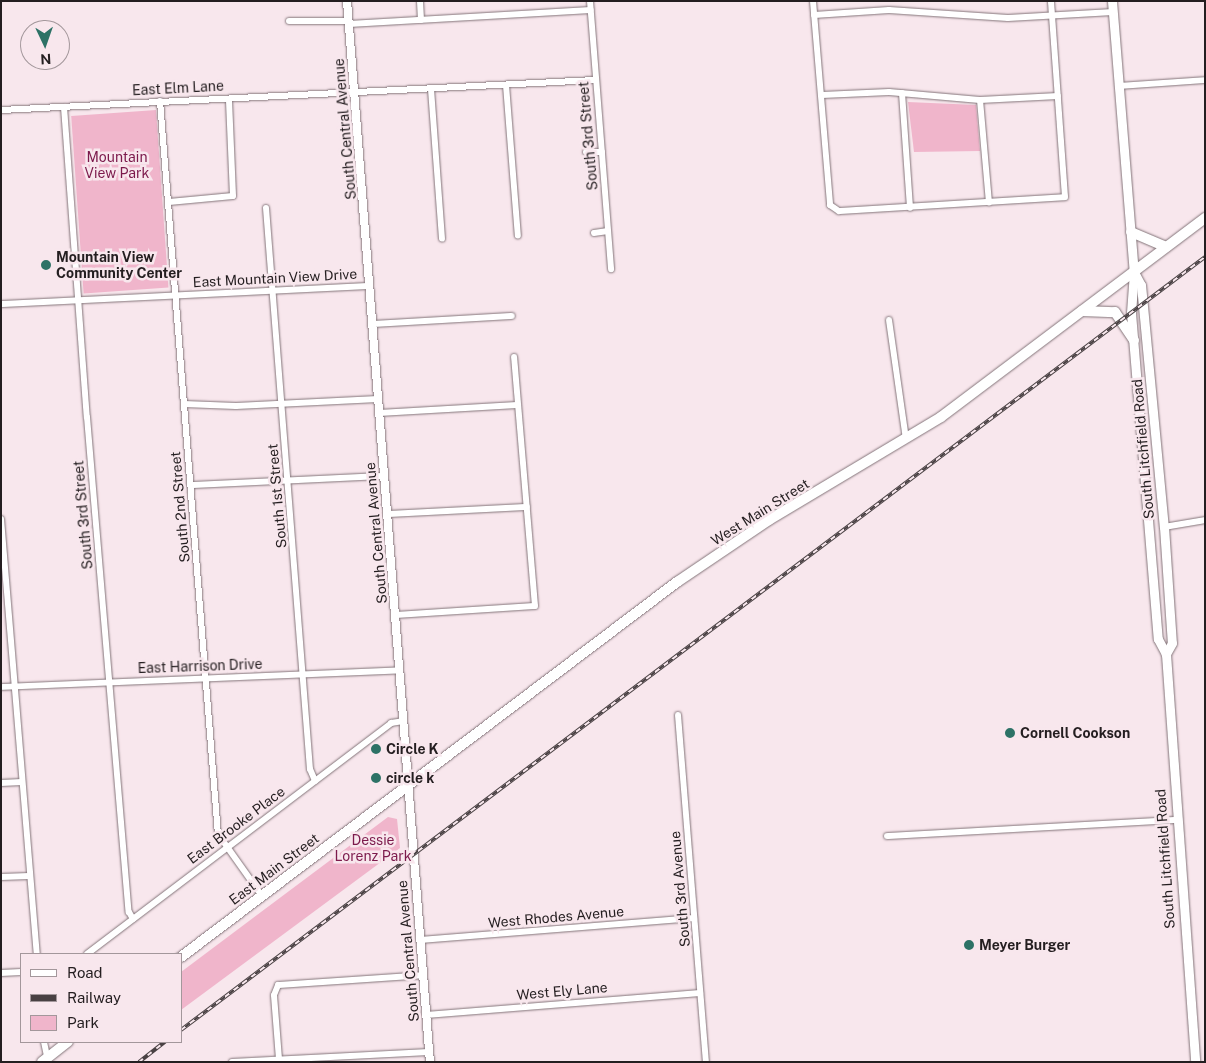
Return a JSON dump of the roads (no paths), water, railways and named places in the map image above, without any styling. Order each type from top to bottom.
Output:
[{"type":"main road","name":"South Litchfield Road","points":[[1112,1],[1134,272],[1130,293],[1151,528],[1158,639],[1166,654],[1176,820],[1195,1062]]},
{"type":"main road","name":"West Main Street","points":[[408,785],[722,551],[906,440],[1205,218]]},
{"type":"main road","points":[[1131,232],[1166,248]]},
{"type":"main road","name":"South Litchfield Road","points":[[1134,272],[1141,285],[1164,526],[1172,643]]},
{"type":"main road","points":[[1081,311],[1115,312],[1124,318],[1134,340]]},
{"type":"main road","points":[[1151,528],[1164,526]]},
{"type":"main road","points":[[1158,639],[1172,643],[1166,654]]},
{"type":"main road","name":"East Main Street","points":[[182,956],[408,785]]},
{"type":"main road","points":[[46,1060],[67,1043]]},
{"type":"street","name":"South Central Avenue","points":[[347,1],[430,1062]]},
{"type":"street","points":[[420,1],[421,20]]},
{"type":"street","name":"South 3rd Street","points":[[590,1],[611,269]]},
{"type":"street","points":[[813,1],[833,210],[910,208],[1065,197],[1051,1]]},
{"type":"street","points":[[289,21],[421,20],[591,10]]},
{"type":"street","points":[[814,15],[889,10],[983,18],[1113,12]]},
{"type":"street","name":"East Elm Lane","points":[[1,110],[596,80]]},
{"type":"street","points":[[1118,86],[1205,80]]},
{"type":"street","points":[[506,85],[518,236]]},
{"type":"street","points":[[431,89],[442,239]]},
{"type":"street","points":[[822,95],[902,93],[980,100],[1058,96]]},
{"type":"street","points":[[902,93],[910,208]]},
{"type":"street","points":[[168,202],[233,196],[229,99]]},
{"type":"street","points":[[980,100],[989,203]]},
{"type":"street","name":"South 2nd Street","points":[[160,101],[218,834],[225,849],[262,896]]},
{"type":"street","name":"South 3rd Street","points":[[64,107],[129,912],[133,920]]},
{"type":"street","points":[[586,152],[602,152]]},
{"type":"street","name":"South 1st Street","points":[[266,208],[310,769],[315,781]]},
{"type":"street","points":[[594,233],[608,231]]},
{"type":"street","name":"East Mountain View Drive","points":[[1,304],[370,286]]},
{"type":"street","points":[[372,324],[512,316]]},
{"type":"street","points":[[889,320],[906,440]]},
{"type":"street","points":[[395,615],[535,606],[514,357]]},
{"type":"street","points":[[184,404],[282,404],[378,399]]},
{"type":"street","points":[[378,413],[517,404]]},
{"type":"street","points":[[191,485],[384,476]]},
{"type":"street","points":[[387,514],[526,507]]},
{"type":"street","points":[[1,519],[37,953]]},
{"type":"street","points":[[1164,526],[1205,520]]},
{"type":"street","name":"East Harrison Drive","points":[[1,688],[400,670]]},
{"type":"street","name":"South 3rd Avenue","points":[[678,715],[706,1062]]},
{"type":"street","name":"East Brooke Place","points":[[88,953],[391,723],[403,721]]},
{"type":"street","points":[[1,783],[22,782]]},
{"type":"street","points":[[887,836],[1176,820]]},
{"type":"street","points":[[1,877],[30,876]]},
{"type":"street","name":"West Rhodes Avenue","points":[[420,940],[694,918]]},
{"type":"street","points":[[1,973],[20,972]]},
{"type":"street","points":[[279,1059],[274,989],[283,983],[423,975]]},
{"type":"street","name":"West Ely Lane","points":[[426,1015],[700,993]]},
{"type":"street","points":[[44,1043],[46,1060]]},
{"type":"street","points":[[232,1062],[279,1059],[335,1059],[429,1052]]},
{"type":"railway","points":[[182,1029],[1205,257]]},
{"type":"railway","points":[[139,1062],[164,1043]]},
{"type":"place","name":"Mountain View Community Center","points":[[46,265]]},
{"type":"place","name":"Cornell Cookson","points":[[1010,733]]},
{"type":"place","name":"Circle K","points":[[376,749]]},
{"type":"place","name":"circle k","points":[[376,778]]},
{"type":"place","name":"Meyer Burger","points":[[969,945]]},
{"type":"park label","name":"Mountain View Park","points":[[117,166]]},
{"type":"park label","name":"Dessie Lorenz Park","points":[[373,848]]}]
